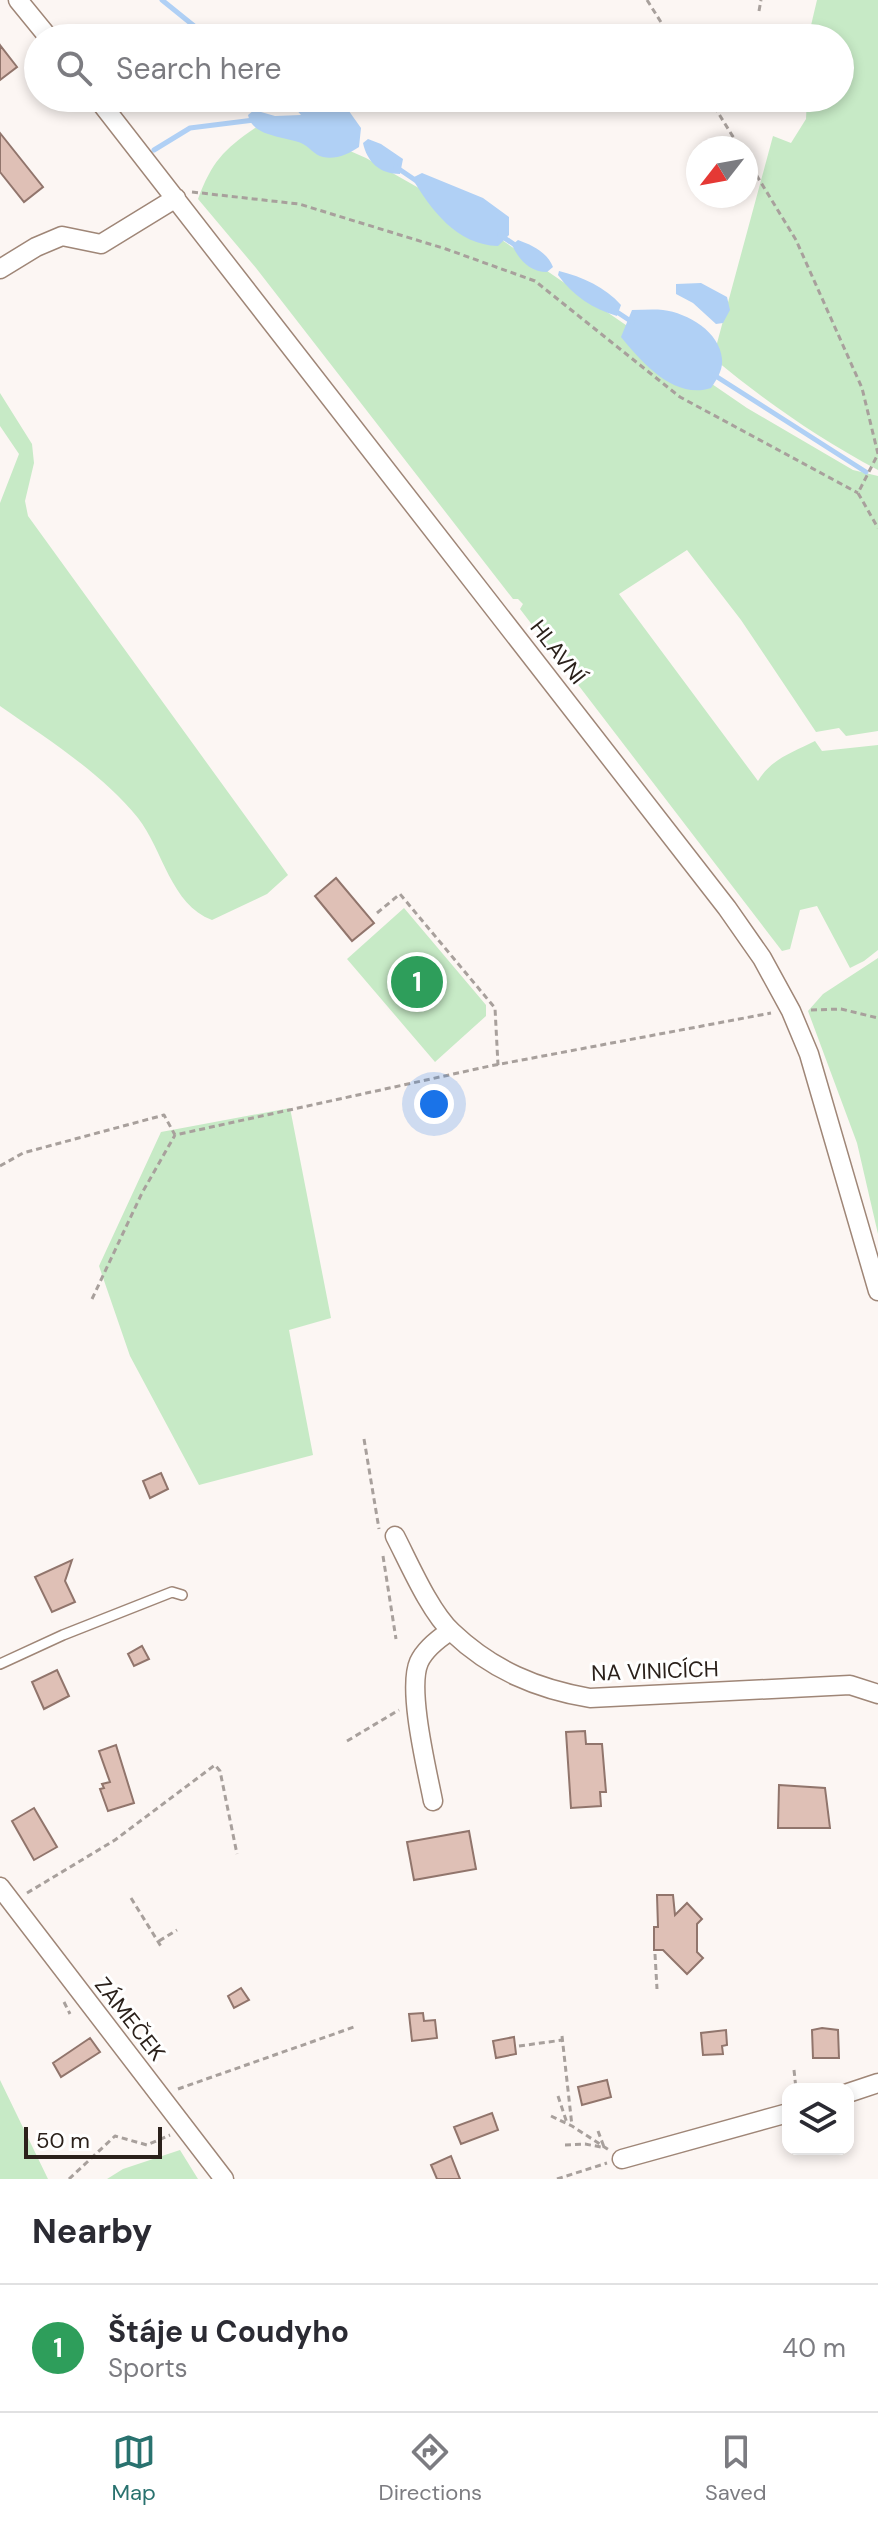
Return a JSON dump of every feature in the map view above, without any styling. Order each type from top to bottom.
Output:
[{"type":"street","points":[[18,0],[38,24]]},
{"type":"street","name":"HLAVNÍ","points":[[108,112],[727,908],[762,958],[791,1011],[809,1054],[878,1291]]},
{"type":"street","points":[[0,269],[36,247],[62,236],[101,244],[176,198]]},
{"type":"street","name":"NA VINICÍCH","points":[[395,1536],[430,1602],[450,1631],[506,1672],[552,1692],[590,1698],[850,1685],[878,1694]]},
{"type":"street","points":[[433,1801],[414,1682],[420,1661],[436,1641],[450,1631]]},
{"type":"street","name":"ZÁMEČEK","points":[[6,1895],[217,2174]]},
{"type":"street","points":[[854,2091],[878,2083]]},
{"type":"street","points":[[622,2159],[782,2115]]},
{"type":"lane","points":[[0,1664],[63,1635],[179,1591]]},
{"type":"path","points":[[647,0],[662,24]]},
{"type":"path","points":[[759,11],[761,0]]},
{"type":"path","points":[[718,112],[733,136]]},
{"type":"path","points":[[758,178],[796,240],[862,388],[878,454],[858,493]]},
{"type":"path","points":[[176,198],[185,191],[299,204],[446,249],[535,281],[680,397],[858,493],[878,528]]},
{"type":"path","points":[[377,913],[400,894],[495,1008],[498,1065]]},
{"type":"path","points":[[92,1299],[142,1193],[175,1135],[498,1065],[768,1013],[841,1009],[878,1018]]},
{"type":"path","points":[[0,1166],[23,1153],[164,1115],[175,1135]]},
{"type":"path","points":[[347,1741],[417,1700]]},
{"type":"path","points":[[6,1895],[115,1840],[215,1765],[220,1771],[237,1854]]},
{"type":"path","points":[[131,1898],[162,1948]]},
{"type":"path","points":[[159,1941],[177,1930]]},
{"type":"path","points":[[655,1954],[657,1989]]},
{"type":"path","points":[[159,2096],[354,2027]]},
{"type":"path","points":[[519,2046],[562,2038],[572,2126]]},
{"type":"path","points":[[794,2070],[795,2083]]},
{"type":"path","points":[[558,2096],[567,2123]]},
{"type":"path","points":[[551,2116],[604,2147]]},
{"type":"path","points":[[69,2179],[115,2136],[147,2145],[184,2128]]},
{"type":"path","points":[[598,2131],[604,2147]]},
{"type":"path","points":[[565,2145],[604,2147]]},
{"type":"path","points":[[557,2179],[622,2159]]},
{"type":"green space","points":[[817,0],[878,0],[878,470],[792,418],[713,358],[754,208],[758,208],[758,192],[773,136],[791,143],[806,119],[806,112],[854,112],[854,24],[811,24]]},
{"type":"green space","points":[[255,128],[309,133],[366,158],[461,212],[747,408],[853,470],[878,476],[878,731],[846,736],[839,728],[816,732],[741,620],[687,550],[619,594],[758,781],[776,762],[815,741],[822,751],[878,745],[878,950],[864,961],[850,968],[817,906],[800,910],[790,949],[782,951],[520,609],[523,604],[513,599],[256,268],[198,199],[208,175],[220,158]]},
{"type":"green space","points":[[0,393],[32,444],[34,463],[25,501],[28,516],[288,875],[267,894],[212,920],[198,913],[177,890],[147,831],[124,802],[73,758],[0,706],[0,503],[19,454],[0,426]]},
{"type":"green space","points":[[404,908],[486,1005],[486,1016],[435,1062],[347,959]]},
{"type":"green space","points":[[878,958],[878,1234],[857,1143],[808,1011],[823,994]]},
{"type":"green space","points":[[290,1108],[331,1318],[289,1330],[313,1455],[199,1485],[130,1356],[99,1266],[161,1132]]},
{"type":"green space","points":[[0,2080],[48,2179],[0,2179]]},
{"type":"green space","points":[[180,2150],[198,2179],[107,2179],[123,2169]]},
{"type":"water","points":[[261,112],[275,116],[301,115],[298,112],[350,112],[361,128],[359,147],[342,156],[323,157],[301,143],[262,132],[248,115]]},
{"type":"water","points":[[368,139],[403,159],[400,174],[386,172],[371,161],[363,143]]},
{"type":"water","points":[[422,173],[483,198],[509,217],[509,235],[498,246],[483,244],[458,232],[437,213],[412,178]]},
{"type":"water","points":[[518,240],[543,253],[553,267],[547,272],[535,270],[526,264],[512,245]]},
{"type":"water","points":[[559,271],[585,280],[608,293],[621,305],[617,316],[600,310],[577,295],[558,275]]},
{"type":"water","points":[[701,283],[727,297],[730,310],[723,323],[716,324],[693,303],[676,294],[676,284]]},
{"type":"water","points":[[632,310],[673,312],[709,332],[720,349],[722,359],[721,371],[711,388],[685,389],[649,368],[621,337]]},
{"type":"building","points":[[0,45],[17,67],[0,80]]},
{"type":"building","points":[[0,133],[43,187],[24,202],[0,172]]},
{"type":"building","points":[[336,878],[374,923],[352,941],[315,896]]},
{"type":"building","points":[[161,1473],[168,1489],[150,1498],[143,1481]]},
{"type":"building","points":[[72,1560],[65,1581],[75,1602],[52,1612],[35,1577]]},
{"type":"building","points":[[142,1646],[149,1659],[134,1666],[128,1654]]},
{"type":"building","points":[[57,1670],[69,1696],[44,1709],[32,1682]]},
{"type":"building","points":[[585,1731],[586,1744],[602,1744],[606,1792],[600,1792],[601,1806],[571,1808],[566,1732]]},
{"type":"building","points":[[116,1745],[134,1803],[108,1811],[100,1789],[104,1788],[102,1784],[110,1782],[99,1751]]},
{"type":"building","points":[[779,1785],[825,1788],[830,1828],[778,1828]]},
{"type":"building","points":[[34,1808],[57,1847],[34,1860],[12,1821]]},
{"type":"building","points":[[469,1831],[476,1869],[414,1880],[407,1842]]},
{"type":"building","points":[[657,1895],[673,1895],[675,1915],[687,1903],[702,1919],[697,1924],[697,1952],[703,1958],[687,1974],[663,1950],[654,1950],[654,1927],[658,1927]]},
{"type":"building","points":[[241,1988],[249,2000],[234,2008],[228,1996]]},
{"type":"building","points":[[423,2013],[424,2021],[435,2020],[437,2038],[412,2041],[409,2014]]},
{"type":"building","points":[[726,2030],[727,2045],[722,2046],[723,2054],[703,2055],[701,2033]]},
{"type":"building","points":[[812,2030],[838,2030],[839,2058],[813,2058]]},
{"type":"building","points":[[514,2037],[516,2054],[496,2058],[493,2041]]},
{"type":"building","points":[[90,2038],[100,2052],[61,2077],[53,2063]]},
{"type":"building","points":[[607,2080],[611,2097],[582,2105],[578,2087]]},
{"type":"building","points":[[492,2113],[498,2130],[461,2144],[454,2127]]},
{"type":"building","points":[[451,2156],[460,2179],[437,2179],[431,2165]]},
{"type":"waterway","points":[[162,0],[192,24]]},
{"type":"waterway","points":[[154,150],[190,128],[254,120]]},
{"type":"waterway","points":[[396,167],[418,182]]},
{"type":"waterway","points":[[500,235],[518,247]]},
{"type":"waterway","points":[[614,310],[632,322]]},
{"type":"waterway","points":[[714,375],[866,472]]},
{"type":"place","name":"Štáje u Coudyho","points":[[417,982]]}]
